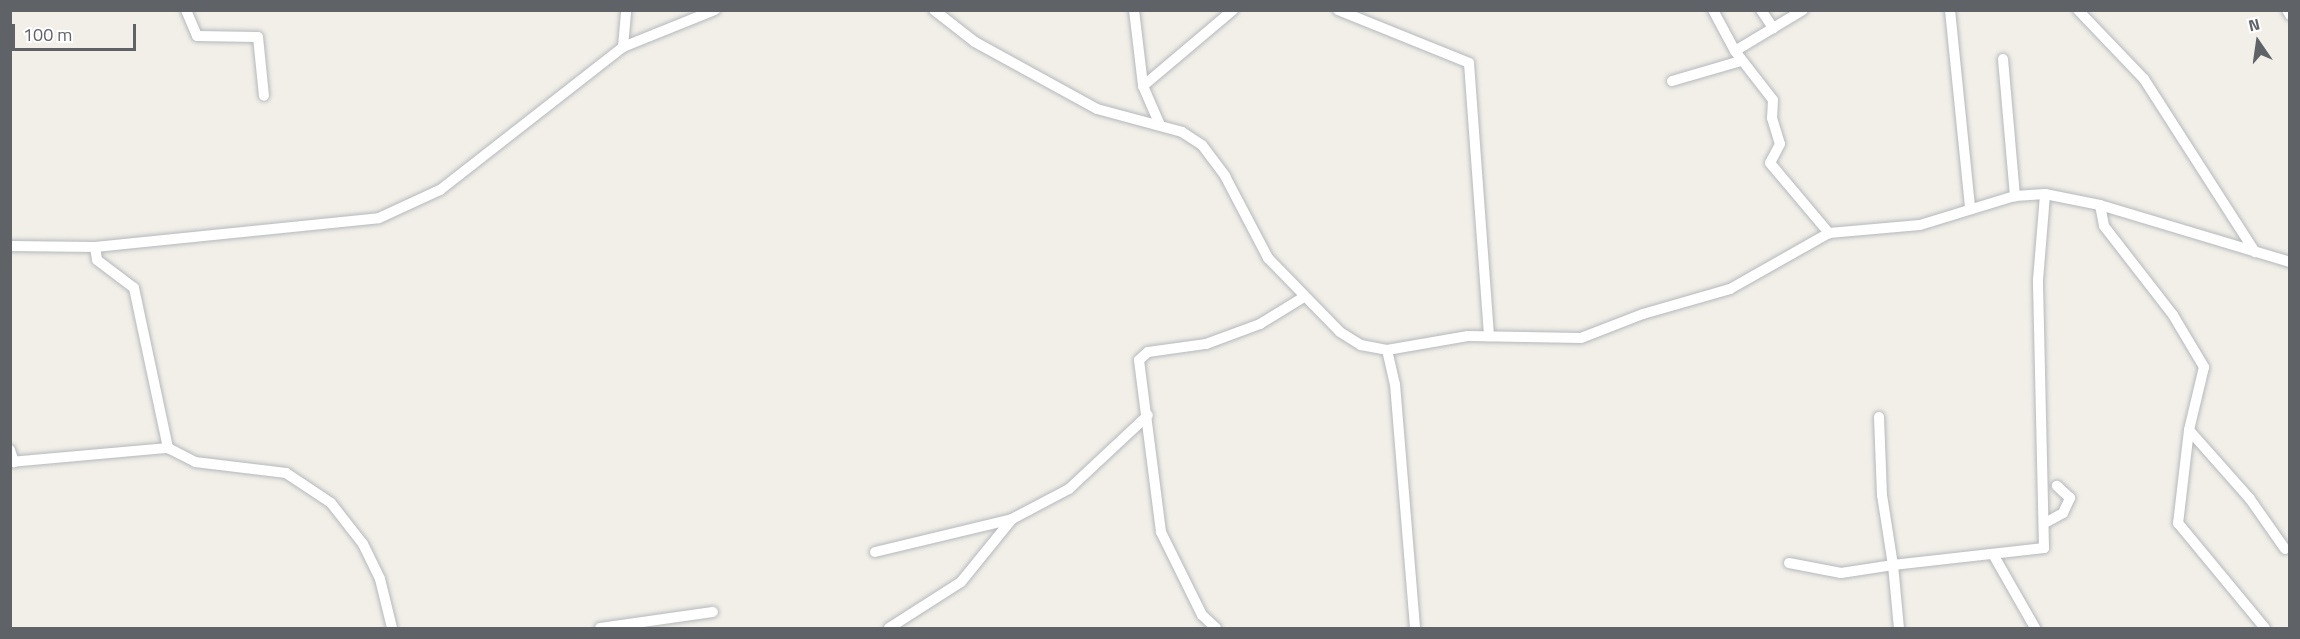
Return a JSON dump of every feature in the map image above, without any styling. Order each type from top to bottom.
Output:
[{"type":"street","points":[[186,10],[197,36],[258,37],[264,96]]},
{"type":"street","points":[[623,47],[626,10]]},
{"type":"street","points":[[10,246],[95,247],[379,218],[411,206],[440,190],[623,47],[715,10]]},
{"type":"street","points":[[934,10],[975,42],[1097,109],[1182,132],[1215,160],[1250,231],[1304,297],[1340,332],[1361,345],[1387,350],[1489,336],[1547,340],[1607,330],[1643,314],[1730,289],[1828,234],[1910,226],[2015,196],[2045,194],[2100,205],[2289,262]]},
{"type":"street","points":[[1134,10],[1143,86],[1160,125]]},
{"type":"street","points":[[1143,86],[1233,10]]},
{"type":"street","points":[[1338,10],[1469,63],[1489,336]]},
{"type":"street","points":[[1713,10],[1738,56],[1773,100],[1772,118],[1780,144],[1770,163],[1828,234]]},
{"type":"street","points":[[1761,10],[1773,28]]},
{"type":"street","points":[[1672,81],[1738,56],[1773,28],[1803,10]]},
{"type":"street","points":[[1950,10],[1970,208]]},
{"type":"street","points":[[2078,10],[2144,79],[2256,252]]},
{"type":"street","points":[[2287,10],[2289,15]]},
{"type":"street","points":[[2003,59],[2015,196]]},
{"type":"street","points":[[1789,563],[1841,573],[1893,565],[1994,556],[2044,548],[2038,280],[2045,194]]},
{"type":"street","points":[[2100,205],[2104,226],[2200,356],[2204,367],[2189,430],[2178,523],[2265,628]]},
{"type":"street","points":[[95,247],[97,260],[134,288],[168,448]]},
{"type":"street","points":[[1216,628],[1202,615],[1161,532],[1140,366],[1142,355],[1206,344],[1260,324],[1304,297]]},
{"type":"street","points":[[1387,350],[1395,384],[1415,628]]},
{"type":"street","points":[[875,552],[1012,519],[1069,489],[1148,415]]},
{"type":"street","points":[[1879,417],[1882,495],[1893,565],[1899,628]]},
{"type":"street","points":[[2189,430],[2250,499],[2285,549]]},
{"type":"street","points":[[10,450],[12,462],[168,448],[195,462],[264,467],[310,485],[331,503],[363,544],[380,579],[392,628]]},
{"type":"street","points":[[2044,523],[2063,513],[2070,498],[2057,486]]},
{"type":"street","points":[[889,628],[961,582],[1012,519]]},
{"type":"street","points":[[1994,556],[2035,628]]},
{"type":"street","points":[[600,628],[712,612]]}]
